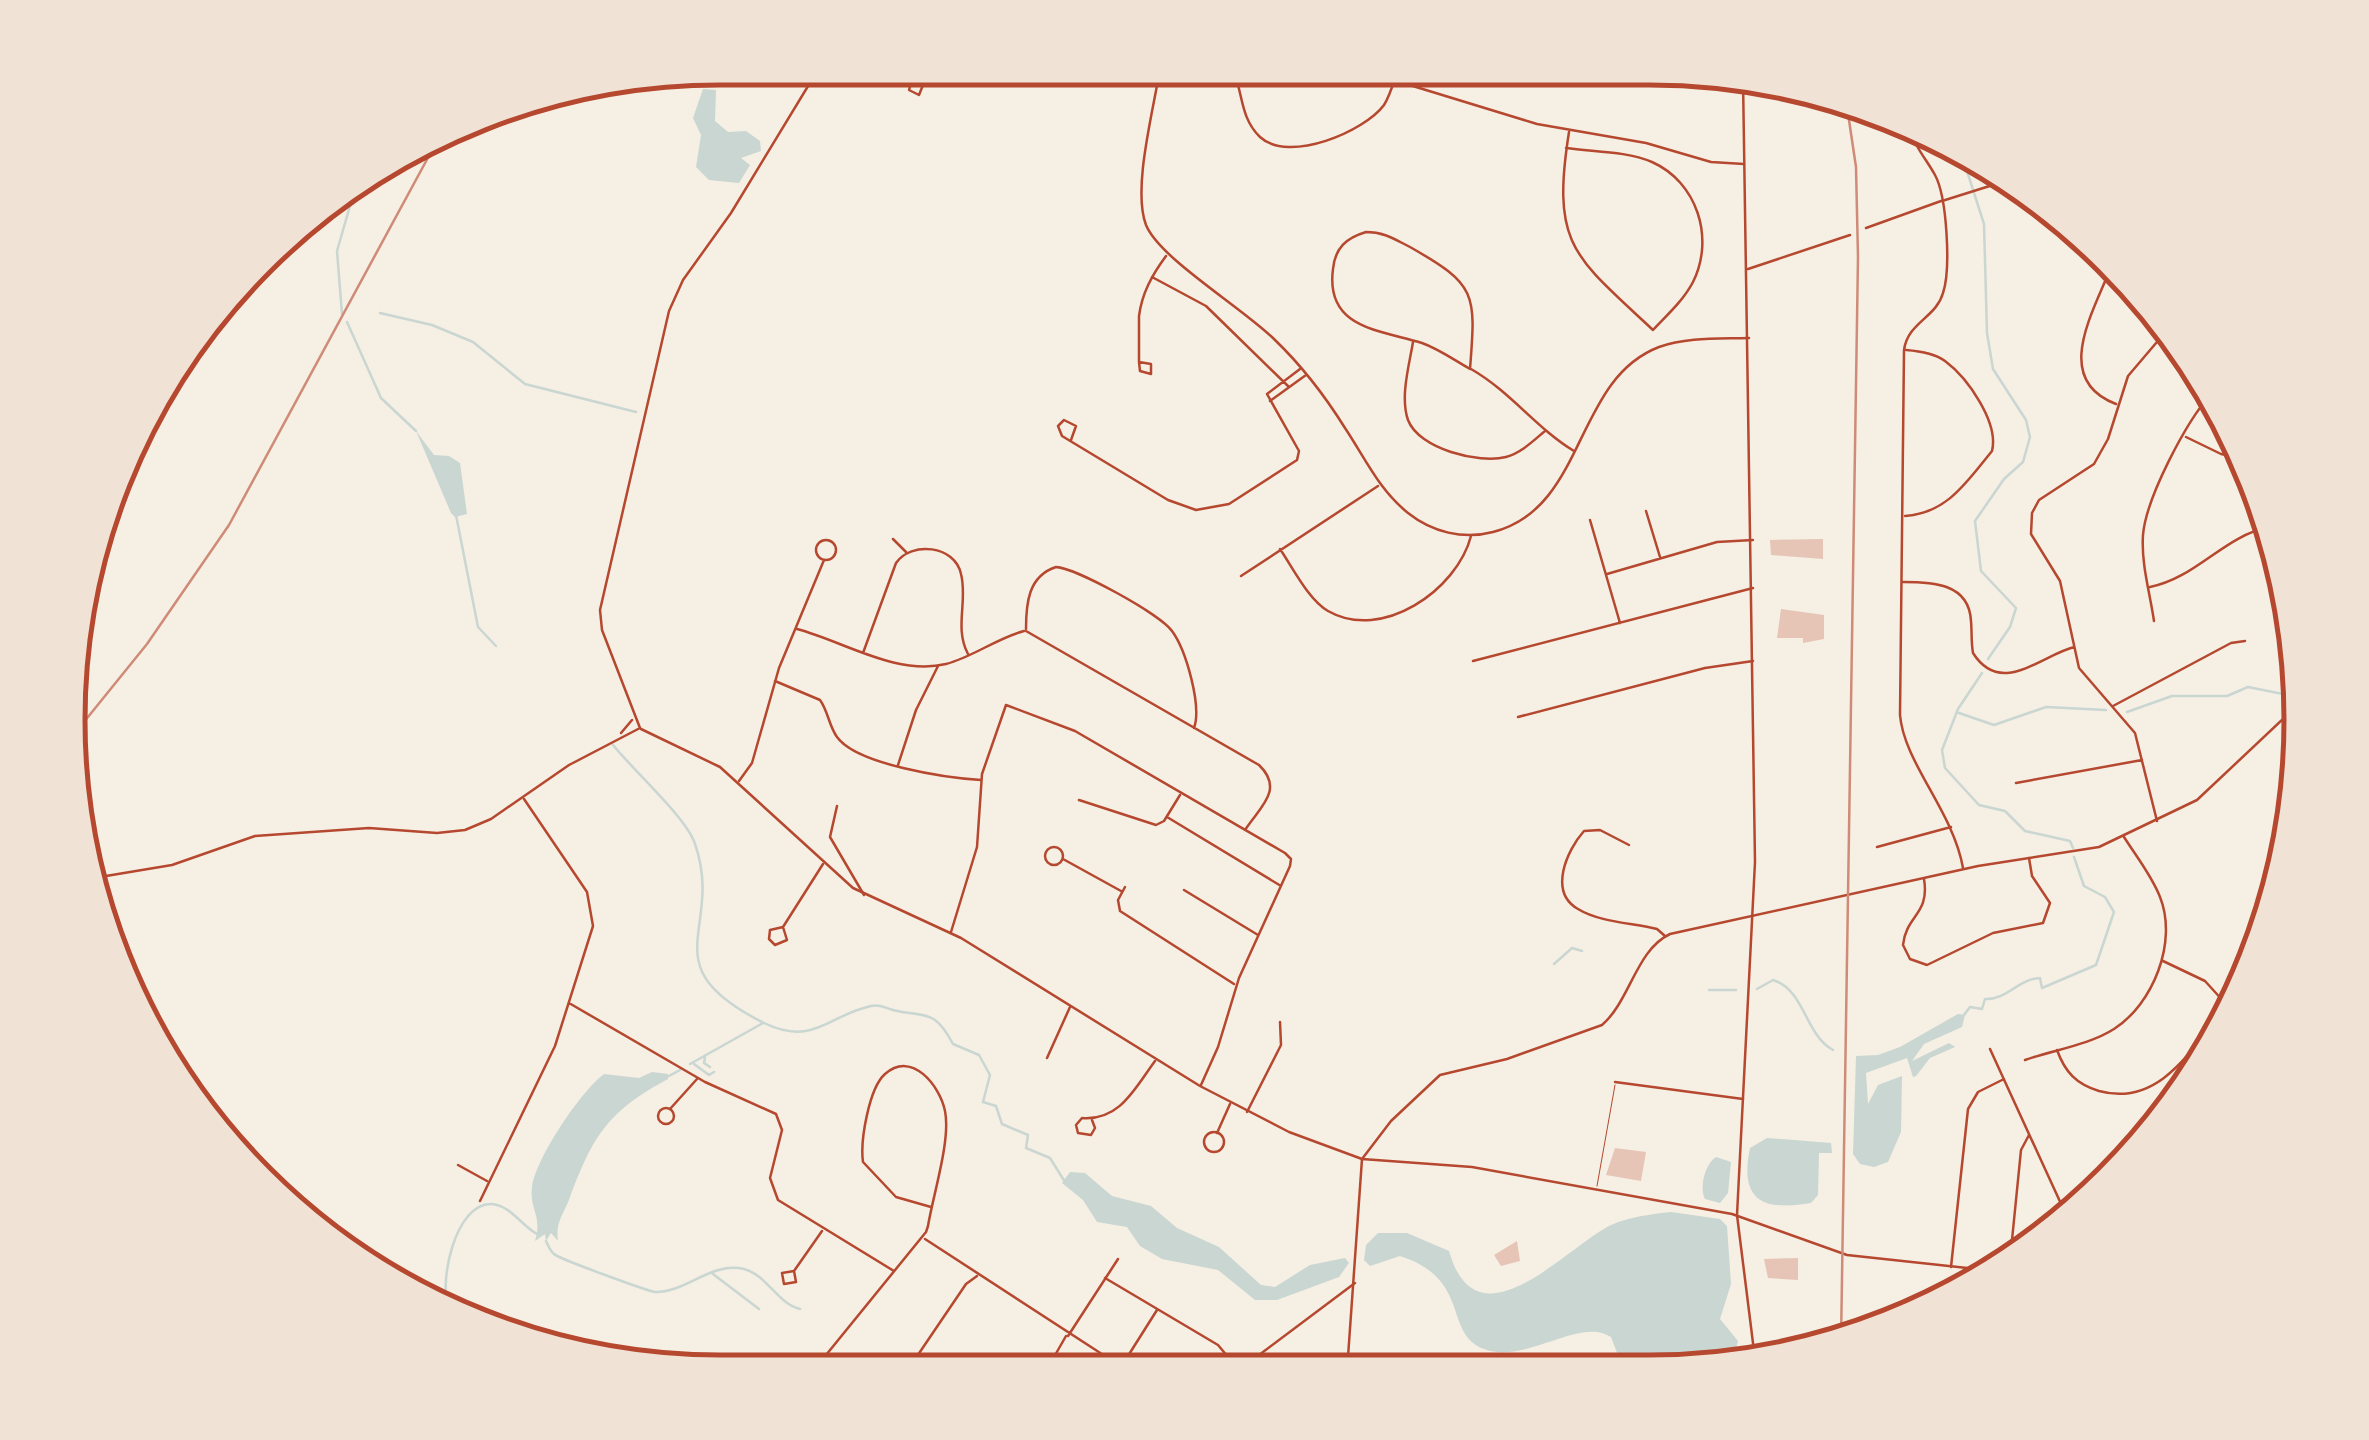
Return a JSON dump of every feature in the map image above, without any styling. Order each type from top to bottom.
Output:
[{"type":"street","points":[[809,85],[732,212],[683,280],[669,311],[600,610],[602,630],[633,719],[640,728],[714,763],[823,864],[864,895],[951,932],[1230,1104],[1362,1159],[1472,1166],[1738,1215],[1821,1248],[1870,1258],[1968,1269]]},
{"type":"street","points":[[1158,85],[1143,188],[1144,220],[1166,255],[1240,307],[1301,368],[1380,485],[1425,524],[1471,536],[1498,531],[1524,518],[1558,483],[1605,391],[1638,358],[1679,342],[1749,338]]},
{"type":"street","points":[[1239,85],[1242,106],[1252,129],[1271,145],[1290,150],[1314,146],[1375,113],[1391,85]]},
{"type":"street","points":[[1411,85],[1568,132],[1646,143],[1712,162],[1744,164]]},
{"type":"street","points":[[1743,92],[1753,588],[1754,914],[1738,1215],[1753,1346]]},
{"type":"street","points":[[1566,148],[1655,164],[1677,179],[1697,209],[1703,240],[1698,270],[1682,299],[1652,330],[1586,267],[1568,238],[1561,205],[1566,148],[1568,132]]},
{"type":"street","points":[[1915,143],[1918,155],[1937,179],[1942,201],[1944,293],[1938,305],[1911,330],[1904,350],[1902,731],[1951,827],[1963,869]]},
{"type":"street","points":[[1866,228],[1993,186]]},
{"type":"street","points":[[1470,368],[1473,318],[1466,287],[1458,276],[1378,232],[1346,240],[1332,275],[1344,316],[1362,329],[1413,341],[1470,368],[1517,400],[1545,431],[1576,452]]},
{"type":"street","points":[[1748,269],[1850,235]]},
{"type":"street","points":[[1140,362],[1139,310],[1166,255]]},
{"type":"street","points":[[1152,277],[1206,306],[1288,386]]},
{"type":"street","points":[[2104,278],[2086,317],[2082,346],[2094,388],[2116,404]]},
{"type":"street","points":[[2157,821],[2135,734],[2086,681],[2074,647],[2062,589],[2036,547],[2031,521],[2039,500],[2077,479],[2099,458],[2116,404],[2140,357],[2158,339]]},
{"type":"street","points":[[1413,341],[1406,403],[1407,417],[1419,435],[1462,454],[1500,458],[1518,452],[1545,431]]},
{"type":"street","points":[[1902,516],[1926,514],[1946,504],[1992,452],[1994,442],[1988,418],[1947,362],[1928,353],[1904,350]]},
{"type":"street","points":[[1071,440],[1168,500],[1209,510],[1228,504],[1296,460],[1298,451],[1269,403],[1269,390],[1301,368]]},
{"type":"street","points":[[1269,403],[1306,374]]},
{"type":"street","points":[[2154,621],[2143,551],[2146,516],[2184,436],[2202,408]]},
{"type":"street","points":[[2184,436],[2226,455]]},
{"type":"street","points":[[1241,576],[1380,485]]},
{"type":"street","points":[[1646,511],[1660,558]]},
{"type":"street","points":[[1590,520],[1620,622]]},
{"type":"street","points":[[2148,587],[2185,574],[2240,537],[2255,532]]},
{"type":"street","points":[[1280,548],[1322,607],[1345,618],[1372,621],[1414,606],[1460,562],[1471,536]]},
{"type":"street","points":[[894,539],[906,552]]},
{"type":"street","points":[[1607,574],[1728,540],[1752,540]]},
{"type":"street","points":[[863,653],[894,568],[906,552],[932,550],[958,564],[962,577],[960,634],[968,654]]},
{"type":"street","points":[[738,782],[752,763],[775,681],[824,560]]},
{"type":"street","points":[[1026,631],[1026,604],[1038,578],[1056,567],[1077,572],[1170,629],[1196,699],[1193,728]]},
{"type":"street","points":[[1902,582],[1937,583],[1959,594],[1970,615],[1974,654],[1997,673],[2016,673],[2074,647]]},
{"type":"street","points":[[1472,661],[1753,588]]},
{"type":"street","points":[[797,629],[863,653],[939,665],[1026,631]]},
{"type":"street","points":[[1026,631],[1253,761],[1269,777],[1270,798],[1245,830]]},
{"type":"street","points":[[2112,707],[2231,643],[2244,641]]},
{"type":"street","points":[[1518,718],[1705,668],[1753,661]]},
{"type":"street","points":[[898,766],[916,710],[939,665]]},
{"type":"street","points":[[775,681],[820,700],[841,742],[931,776],[981,780]]},
{"type":"street","points":[[951,932],[979,838],[981,780],[1006,705],[1074,731],[1245,830],[1291,860],[1236,985],[1222,1038],[1200,1086]]},
{"type":"street","points":[[620,736],[633,719]]},
{"type":"street","points":[[1348,1355],[1362,1159],[1391,1121],[1440,1075],[1506,1059],[1602,1026],[1618,1008],[1652,948],[1665,936],[1924,877],[2084,850],[2123,836],[2197,800],[2284,719]]},
{"type":"street","points":[[105,876],[172,866],[260,835],[369,828],[462,830],[488,821],[620,736],[640,728]]},
{"type":"street","points":[[2016,782],[2142,760]]},
{"type":"street","points":[[1166,819],[1180,793]]},
{"type":"street","points":[[480,1201],[550,1058],[591,934],[592,905],[524,798]]},
{"type":"street","points":[[1079,800],[1148,824],[1166,819],[1281,886]]},
{"type":"street","points":[[837,806],[830,837],[864,895]]},
{"type":"street","points":[[1877,847],[1951,827]]},
{"type":"street","points":[[1629,844],[1600,830],[1584,832],[1562,871],[1563,887],[1580,911],[1656,930],[1665,936]]},
{"type":"street","points":[[2025,1060],[2114,1029],[2144,999],[2161,960],[2166,931],[2160,897],[2123,836]]},
{"type":"street","points":[[1924,877],[1925,904],[1906,930],[1903,945],[1910,959],[1926,965],[1993,934],[2044,922],[2050,903],[2032,876],[2029,858]]},
{"type":"street","points":[[1063,859],[1124,889],[1117,903],[1120,911],[1236,985]]},
{"type":"street","points":[[783,927],[823,864]]},
{"type":"street","points":[[1184,890],[1258,935]]},
{"type":"street","points":[[2161,960],[2205,981],[2221,997]]},
{"type":"street","points":[[570,1003],[698,1078],[776,1114],[782,1130],[771,1188],[792,1211],[895,1272]]},
{"type":"street","points":[[1047,1058],[1071,1006]]},
{"type":"street","points":[[1247,1112],[1282,1045],[1280,1022]]},
{"type":"street","points":[[2057,1048],[2068,1074],[2082,1085],[2114,1094],[2140,1094],[2172,1072],[2197,1041]]},
{"type":"street","points":[[1990,1049],[2061,1203]]},
{"type":"street","points":[[1092,1120],[1126,1104],[1156,1060]]},
{"type":"street","points":[[826,1355],[924,1238],[931,1206],[945,1125],[944,1106],[924,1074],[904,1067],[884,1075],[874,1098],[863,1162],[896,1197],[931,1206]]},
{"type":"street","points":[[670,1109],[698,1078]]},
{"type":"street","points":[[1951,1267],[1968,1109],[1978,1092],[2004,1080]]},
{"type":"street","points":[[1616,1082],[1744,1099]]},
{"type":"street","points":[[1217,1133],[1230,1104]]},
{"type":"street","points":[[2012,1241],[2020,1150],[2030,1134]]},
{"type":"street","points":[[458,1165],[490,1183]]},
{"type":"street","points":[[794,1272],[823,1230]]},
{"type":"street","points":[[924,1238],[1101,1355]]},
{"type":"street","points":[[1055,1355],[1118,1259]]},
{"type":"street","points":[[918,1355],[966,1284],[978,1276]]},
{"type":"street","points":[[1105,1278],[1218,1345],[1226,1355]]},
{"type":"street","points":[[1259,1355],[1355,1283]]},
{"type":"street","points":[[1127,1355],[1158,1309]]},
{"type":"lane","points":[[1596,1190],[1616,1082]]},
{"type":"shaded area","points":[[703,89],[716,90],[715,121],[728,132],[746,131],[760,141],[761,151],[741,158],[750,165],[739,183],[709,180],[696,167],[701,135],[693,118]]},
{"type":"shaded area","points":[[416,431],[434,455],[449,456],[460,463],[467,514],[455,517],[451,513]]},
{"type":"shaded area","points":[[1958,1014],[1965,1015],[1962,1027],[1924,1044],[1912,1061],[1949,1043],[1955,1047],[1930,1058],[1916,1076],[1913,1077],[1907,1058],[1866,1073],[1868,1104],[1878,1085],[1902,1076],[1901,1132],[1888,1162],[1874,1167],[1860,1164],[1853,1154],[1856,1056],[1878,1055],[1900,1047]]},
{"type":"shaded area","points":[[652,1072],[668,1074],[668,1079],[631,1102],[595,1141],[561,1218],[558,1241],[551,1233],[546,1241],[545,1234],[535,1241],[535,1175],[572,1110],[604,1074],[639,1078]]},
{"type":"shaded area","points":[[1767,1138],[1831,1143],[1832,1153],[1819,1153],[1818,1195],[1811,1203],[1768,1203],[1752,1191],[1747,1166],[1750,1148]]},
{"type":"shaded area","points":[[1716,1157],[1731,1162],[1728,1193],[1720,1203],[1705,1199],[1703,1189],[1706,1170]]},
{"type":"shaded area","points":[[1070,1172],[1085,1173],[1112,1196],[1151,1206],[1177,1228],[1219,1247],[1261,1285],[1275,1287],[1310,1265],[1345,1258],[1349,1263],[1339,1277],[1277,1300],[1255,1300],[1218,1270],[1162,1259],[1140,1246],[1127,1227],[1097,1222],[1083,1200],[1062,1183]]},
{"type":"shaded area","points":[[1671,1212],[1720,1219],[1727,1226],[1731,1284],[1720,1319],[1738,1341],[1736,1349],[1618,1355],[1611,1337],[1598,1332],[1584,1332],[1517,1351],[1484,1349],[1472,1342],[1438,1278],[1423,1266],[1400,1256],[1370,1266],[1364,1260],[1366,1245],[1378,1233],[1407,1233],[1449,1251],[1462,1279],[1480,1292],[1500,1292],[1523,1284],[1611,1225]]},
{"type":"building","points":[[1823,539],[1823,559],[1771,555],[1770,540]]},
{"type":"building","points":[[1781,609],[1824,615],[1824,639],[1803,643],[1803,638],[1777,638]]},
{"type":"building","points":[[1615,1148],[1646,1152],[1641,1181],[1606,1175]]},
{"type":"building","points":[[1517,1241],[1520,1261],[1501,1266],[1494,1255]]},
{"type":"building","points":[[1798,1258],[1798,1280],[1768,1278],[1764,1259]]},
{"type":"waterway","points":[[1967,170],[1984,224],[1987,333],[1993,369],[2026,420],[2030,437],[2023,462],[2004,479],[1975,521],[1981,571],[2016,608],[2010,627],[1988,659]]},
{"type":"waterway","points":[[342,314],[337,251],[351,204]]},
{"type":"waterway","points":[[380,313],[432,325],[473,342],[525,384],[636,412]]},
{"type":"waterway","points":[[347,322],[381,398],[416,431]]},
{"type":"waterway","points":[[456,515],[478,627],[496,646]]},
{"type":"waterway","points":[[1982,673],[1958,709],[1942,750],[1945,768],[1979,805],[2005,811],[2025,831],[2070,841],[2073,848]]},
{"type":"waterway","points":[[2127,712],[2172,696],[2227,696],[2248,687],[2283,694]]},
{"type":"waterway","points":[[1959,713],[1994,725],[2046,707],[2106,710]]},
{"type":"waterway","points":[[613,745],[671,808],[695,844],[702,874],[697,944],[699,964],[708,983],[729,1002],[781,1030],[808,1031],[874,1006],[934,1020],[953,1044],[979,1055],[990,1075],[983,1102],[996,1106],[1002,1124],[1028,1135],[1026,1148],[1050,1158],[1065,1182]]},
{"type":"waterway","points":[[1964,1015],[1970,1007],[1982,1009],[1985,999],[2000,996],[2032,979],[2040,978],[2042,988],[2096,965],[2114,912],[2105,897],[2084,886],[2074,857]]},
{"type":"waterway","points":[[1554,964],[1572,948],[1582,951]]},
{"type":"waterway","points":[[1757,989],[1773,980],[1784,985],[1816,1034],[1833,1050]]},
{"type":"waterway","points":[[1709,990],[1736,990]]},
{"type":"waterway","points":[[690,1064],[763,1023]]},
{"type":"waterway","points":[[705,1057],[704,1063],[710,1067]]},
{"type":"waterway","points":[[694,1064],[709,1075],[714,1072]]},
{"type":"waterway","points":[[669,1076],[680,1070]]},
{"type":"waterway","points":[[446,1293],[452,1246],[468,1216],[479,1207],[499,1206],[537,1234]]},
{"type":"waterway","points":[[546,1241],[559,1257],[655,1292],[677,1288],[721,1269],[744,1269],[800,1309]]},
{"type":"waterway","points":[[713,1274],[759,1309]]},
{"type":"railway","points":[[1841,1325],[1858,257],[1856,167],[1849,118]]},
{"type":"railway","points":[[85,721],[147,644],[229,525],[429,155]]}]
